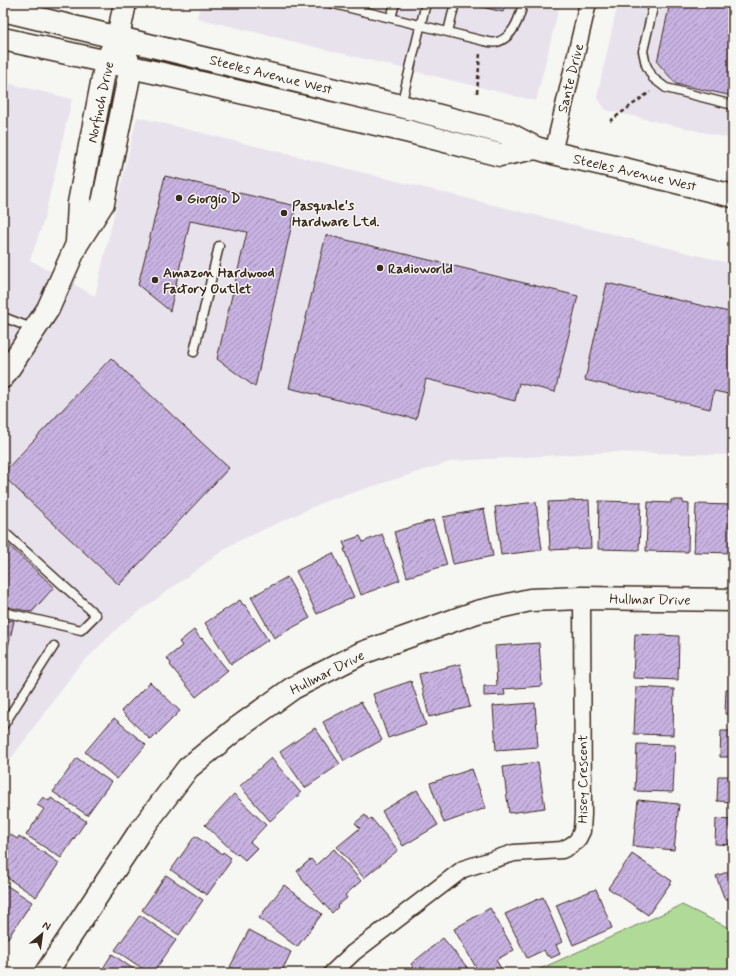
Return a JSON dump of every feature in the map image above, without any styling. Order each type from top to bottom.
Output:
[{"type":"main road","points":[[118,37],[125,3]]},
{"type":"main road","name":"Steeles Avenue West","points":[[3,10],[400,106],[509,134],[544,151],[733,196]]},
{"type":"main road","name":"Norfinch Drive","points":[[77,244],[79,203],[106,62],[118,37]]},
{"type":"main road","name":"Norfinch Drive","points":[[3,378],[48,309],[77,244],[103,203],[131,67],[118,37]]},
{"type":"main road","name":"Steeles Avenue West","points":[[3,39],[131,67],[500,155],[544,151]]},
{"type":"main road","points":[[318,111],[324,87]]},
{"type":"main road","name":"Hullmar Drive","points":[[46,973],[138,834],[188,768],[236,729],[293,688],[362,652],[477,612],[530,600],[582,598],[733,600]]},
{"type":"street","name":"Sante Drive","points":[[544,151],[588,3]]},
{"type":"street","name":"Hisey Crescent","points":[[332,973],[353,953],[463,869],[514,853],[562,850],[577,841],[582,832],[583,814],[582,598]]},
{"type":"lane","points":[[330,3],[351,5],[391,18],[481,40],[497,42],[505,38],[513,30],[520,17],[523,3]]},
{"type":"lane","points":[[391,18],[395,3]]},
{"type":"lane","points":[[400,106],[426,3]]},
{"type":"lane","points":[[448,32],[455,3]]},
{"type":"lane","points":[[654,3],[643,51],[646,65],[653,78],[666,88],[733,105]]},
{"type":"lane","points":[[194,352],[219,246]]},
{"type":"lane","points":[[3,317],[35,330]]},
{"type":"lane","points":[[3,531],[96,615],[81,630],[3,612]]},
{"type":"lane","points":[[3,726],[54,646]]},
{"type":"path","points":[[476,93],[481,40]]},
{"type":"path","points":[[610,122],[661,84]]},
{"type":"shaded area","points":[[201,3],[560,3],[536,101],[197,18]]},
{"type":"shaded area","points":[[618,3],[733,3],[733,139],[606,110],[597,97]]},
{"type":"shaded area","points":[[3,82],[72,99],[43,223],[30,260],[95,296],[137,117],[733,264],[733,455],[611,452],[453,461],[326,501],[232,544],[122,624],[77,668],[3,770]]},
{"type":"green space","points":[[682,905],[733,930],[733,973],[531,973]]},
{"type":"building","points":[[465,3],[505,3],[503,12]]},
{"type":"building","points":[[670,3],[733,3],[733,96],[676,84],[657,62]]},
{"type":"building","points":[[165,176],[296,206],[255,387],[217,359],[247,232],[190,221],[170,311],[138,285]]},
{"type":"building","points":[[326,235],[578,296],[555,392],[519,383],[515,401],[426,379],[416,419],[289,388]]},
{"type":"building","points":[[607,283],[733,313],[733,395],[714,391],[710,409],[585,380]]},
{"type":"building","points":[[111,358],[229,468],[119,585],[3,476],[3,473]]},
{"type":"building","points":[[589,500],[591,548],[550,550],[548,502]]},
{"type":"building","points":[[671,500],[683,500],[683,503],[689,504],[688,552],[646,551],[648,502],[671,503]]},
{"type":"building","points":[[599,501],[641,502],[639,550],[598,549]]},
{"type":"building","points":[[536,502],[542,550],[501,555],[495,507]]},
{"type":"building","points":[[696,504],[733,505],[733,553],[694,552]]},
{"type":"building","points":[[484,509],[493,556],[453,564],[443,517]]},
{"type":"building","points":[[433,520],[447,565],[407,577],[394,532]]},
{"type":"building","points":[[382,534],[400,580],[361,595],[344,549],[346,549],[343,542],[360,536],[363,542]]},
{"type":"building","points":[[3,540],[54,587],[32,612],[3,606]]},
{"type":"building","points":[[333,553],[354,597],[317,614],[296,571]]},
{"type":"building","points":[[287,577],[310,618],[274,638],[251,597]]},
{"type":"building","points":[[240,600],[243,605],[245,605],[268,640],[231,664],[205,623]]},
{"type":"building","points":[[3,619],[14,621],[3,669]]},
{"type":"building","points":[[194,630],[228,671],[196,697],[170,665],[171,664],[167,658],[182,646],[179,642]]},
{"type":"building","points":[[635,634],[679,636],[678,680],[633,678]]},
{"type":"building","points":[[539,643],[542,686],[504,689],[505,695],[484,696],[484,686],[497,686],[495,646]]},
{"type":"building","points":[[460,664],[470,707],[429,717],[419,674]]},
{"type":"building","points":[[411,681],[426,725],[388,738],[373,694]]},
{"type":"building","points":[[150,682],[180,711],[151,740],[121,711]]},
{"type":"building","points":[[636,687],[674,689],[673,735],[634,734]]},
{"type":"building","points":[[726,689],[733,689],[733,715],[725,714]]},
{"type":"building","points":[[361,702],[382,740],[344,761],[323,722]]},
{"type":"building","points":[[535,703],[538,747],[496,750],[493,706]]},
{"type":"building","points":[[114,718],[146,745],[117,779],[85,752]]},
{"type":"building","points":[[315,728],[340,764],[305,788],[280,752]]},
{"type":"building","points":[[721,731],[733,731],[733,757],[720,757]]},
{"type":"building","points":[[637,744],[675,745],[673,792],[635,791]]},
{"type":"building","points":[[77,758],[111,782],[87,815],[53,792]]},
{"type":"building","points":[[271,758],[301,793],[270,821],[240,786]]},
{"type":"building","points":[[538,762],[545,808],[509,813],[503,767]]},
{"type":"building","points":[[472,769],[486,808],[444,823],[430,783]]},
{"type":"building","points":[[718,776],[733,776],[733,802],[717,801]]},
{"type":"building","points":[[417,790],[438,825],[403,846],[382,811]]},
{"type":"building","points":[[234,794],[266,825],[250,842],[257,848],[245,860],[238,854],[237,855],[205,825]]},
{"type":"building","points":[[43,797],[49,801],[51,798],[86,821],[61,858],[26,835],[44,809],[37,805]]},
{"type":"building","points":[[638,800],[679,804],[674,850],[633,846]]},
{"type":"building","points":[[365,815],[369,820],[371,818],[398,850],[364,878],[337,847],[360,828],[355,823]]},
{"type":"building","points":[[716,819],[733,820],[733,845],[715,844]]},
{"type":"building","points":[[10,834],[17,839],[19,836],[59,863],[36,897],[3,875],[3,851],[8,852],[3,849],[3,844]]},
{"type":"building","points":[[195,836],[222,854],[223,852],[231,858],[229,860],[231,861],[207,895],[171,870]]},
{"type":"building","points":[[334,849],[361,881],[345,895],[347,898],[337,906],[338,907],[332,913],[301,878],[302,877],[297,871],[311,859],[316,865]]},
{"type":"building","points":[[632,854],[672,881],[648,915],[608,888]]},
{"type":"building","points":[[733,870],[733,897],[725,900],[716,876]]},
{"type":"building","points":[[166,875],[203,900],[179,935],[142,910]]},
{"type":"building","points":[[3,883],[32,902],[8,938],[3,935]]},
{"type":"building","points":[[284,885],[322,914],[297,947],[259,918]]},
{"type":"building","points":[[596,889],[612,928],[573,945],[556,905]]},
{"type":"building","points":[[543,897],[562,942],[556,945],[560,954],[551,958],[549,955],[547,956],[544,950],[527,958],[505,914]]},
{"type":"building","points":[[490,908],[514,950],[496,960],[502,970],[497,973],[482,973],[480,970],[478,971],[454,929]]},
{"type":"building","points":[[140,915],[176,940],[153,973],[149,973],[115,950]]},
{"type":"building","points":[[249,930],[291,952],[281,973],[242,973],[230,967]]},
{"type":"building","points":[[443,938],[471,972],[470,973],[418,973],[411,964]]},
{"type":"building","points":[[112,954],[139,973],[100,973]]},
{"type":"place","name":"Giorgio D","points":[[179,198]]},
{"type":"place","name":"Pasquale's Hardware Ltd.","points":[[284,213]]},
{"type":"place","name":"Radioworld","points":[[380,268]]},
{"type":"place","name":"Amazon Hardwood Factory Outlet","points":[[155,280]]}]
